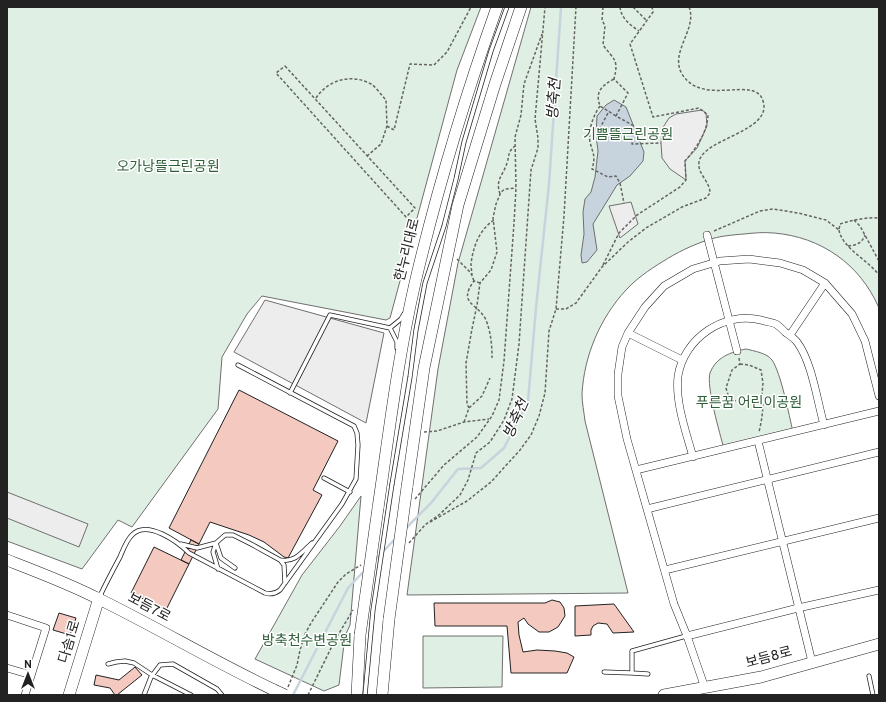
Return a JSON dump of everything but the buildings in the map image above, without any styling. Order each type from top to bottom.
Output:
[{"type":"street","name":"한누리대로","points":[[357,695],[360,635],[400,364],[412,301],[435,205],[458,125],[497,7]]},
{"type":"street","points":[[382,695],[407,486],[424,368],[458,205],[495,84],[521,7]]},
{"type":"street","points":[[707,234],[737,351]]},
{"type":"street","points":[[706,691],[674,604],[627,439],[618,396],[618,374],[622,347],[628,333],[645,307],[664,286],[693,269],[720,261],[749,259],[780,263],[803,270],[825,283],[852,314],[865,341],[879,396]]},
{"type":"street","points":[[790,335],[825,283]]},
{"type":"street","points":[[693,457],[678,398],[678,377],[682,360],[693,343],[704,332],[729,321],[741,318],[761,320],[775,324],[796,340],[808,361],[824,425]]},
{"type":"street","points":[[628,333],[682,360]]},
{"type":"street","points":[[636,470],[879,411]]},
{"type":"street","points":[[758,441],[812,662]]},
{"type":"street","points":[[647,509],[879,452]]},
{"type":"street","points":[[665,570],[879,518]]},
{"type":"street","name":"보듬7로","points":[[7,560],[99,598],[240,674],[274,690],[286,692]]},
{"type":"street","points":[[687,636],[798,608],[879,590]]},
{"type":"street","name":"다솜1로","points":[[69,695],[99,598]]},
{"type":"street","points":[[7,615],[46,628],[25,695]]},
{"type":"street","name":"보듬8로","points":[[664,695],[706,691],[879,644]]},
{"type":"street","points":[[7,668],[31,675]]},
{"type":"lane","points":[[365,695],[373,610],[409,384],[416,330],[425,283],[444,226],[464,142],[491,51],[508,7]]},
{"type":"lane","points":[[390,328],[401,319],[412,301]]},
{"type":"lane","points":[[290,392],[330,315],[390,328]]},
{"type":"lane","points":[[390,328],[396,342],[400,364]]},
{"type":"lane","points":[[180,544],[189,554],[218,569],[269,594],[277,593],[350,492],[356,479],[358,445],[357,433],[354,426],[238,365]]},
{"type":"lane","points":[[324,478],[350,492]]},
{"type":"lane","points":[[99,598],[127,542],[136,532],[145,530],[157,532],[180,544],[197,548],[216,543],[225,535],[232,535],[280,560],[287,561],[294,559],[317,538]]},
{"type":"lane","points":[[216,543],[221,558],[235,568]]},
{"type":"lane","points":[[216,543],[213,552],[218,569]]},
{"type":"lane","points":[[280,560],[284,565],[284,584]]},
{"type":"lane","points":[[632,673],[632,651],[687,636]]},
{"type":"lane","points":[[108,664],[125,661],[134,663],[152,675],[191,695]]},
{"type":"lane","points":[[144,695],[152,675],[160,665],[173,664],[217,689],[222,695]]},
{"type":"lane","points":[[604,672],[648,674]]},
{"type":"lane","points":[[869,676],[872,695]]},
{"type":"path","points":[[387,126],[394,130],[410,64],[434,66],[447,52],[471,7]]},
{"type":"path","points":[[469,474],[476,453],[490,442],[504,420],[512,399],[516,377],[531,170],[538,148],[535,119],[545,7]]},
{"type":"path","points":[[425,525],[467,501],[491,482],[507,466],[531,435],[539,416],[545,393],[549,331],[556,309],[564,216],[576,7]]},
{"type":"path","points":[[603,7],[602,20],[605,26],[603,45],[614,58],[617,66],[614,79]]},
{"type":"path","points":[[620,7],[621,13],[627,22],[639,31]]},
{"type":"path","points":[[633,7],[646,21]]},
{"type":"path","points":[[556,309],[566,309],[576,303],[602,267],[619,233],[637,215],[680,187],[686,180],[685,161],[697,148],[707,126],[708,115],[699,108],[654,117],[630,44],[653,12],[652,7]]},
{"type":"path","points":[[602,267],[628,242],[646,228],[682,207],[706,198],[710,193],[710,188],[700,169],[699,162],[702,156],[713,146],[752,125],[761,116],[764,110],[762,97],[757,93],[744,89],[720,91],[703,90],[688,81],[682,74],[679,66],[680,48],[691,18],[690,7]]},
{"type":"path","points":[[414,500],[444,465],[477,437],[490,419],[499,400],[502,387],[509,300],[516,188],[514,137],[521,115],[524,84],[543,30]]},
{"type":"path","points":[[285,66],[367,156],[415,208],[406,217],[276,74],[285,66]]},
{"type":"path","points":[[315,98],[322,90],[333,82],[353,78],[372,84],[386,100],[387,126],[380,144],[367,156]]},
{"type":"path","points":[[614,79],[628,93],[616,116]]},
{"type":"path","points":[[614,79],[605,83],[600,89],[597,98],[600,106],[634,126],[632,144],[661,143]]},
{"type":"path","points":[[600,106],[594,115],[591,126],[590,140],[595,159],[592,169],[608,177],[616,176],[620,183],[624,202]]},
{"type":"path","points":[[591,126],[599,130],[608,111]]},
{"type":"path","points":[[500,194],[498,184],[499,178],[507,162],[508,154],[515,146]]},
{"type":"path","points":[[469,408],[467,404],[465,368],[480,283],[491,270],[497,252],[494,220],[496,204],[500,194],[505,189],[516,188]]},
{"type":"path","points":[[707,234],[760,211],[773,209],[826,220],[838,230]]},
{"type":"path","points":[[879,218],[871,217],[840,224],[838,230],[840,238],[879,275]]},
{"type":"path","points":[[480,283],[474,281],[471,264],[477,240],[481,232],[494,220]]},
{"type":"path","points":[[854,220],[865,234],[879,261]]},
{"type":"path","points":[[848,246],[856,246],[863,240],[865,234]]},
{"type":"path","points":[[457,259],[472,276]]},
{"type":"path","points":[[474,281],[467,292],[467,296],[476,309],[483,315],[491,335],[492,358]]},
{"type":"path","points":[[737,351],[740,364]]},
{"type":"path","points":[[758,441],[764,404],[761,370],[749,365],[740,364],[732,370],[726,388],[729,398],[735,402],[750,400],[762,394]]},
{"type":"path","points":[[464,422],[469,408],[482,396],[490,378]]},
{"type":"path","points":[[424,432],[437,430],[464,422],[490,419]]},
{"type":"path","points":[[286,692],[297,665],[305,634],[319,610],[338,582],[365,560]]},
{"type":"green space","name":"오가낭뜰근린공원","points":[[7,7],[481,7],[457,70],[390,318],[386,320],[262,296],[247,314],[222,357],[218,409],[132,527],[118,520],[82,569],[7,541]]},
{"type":"green space","name":"기쁨뜰근린공원","points":[[531,7],[879,7],[879,308],[871,292],[850,266],[823,247],[808,240],[791,236],[774,233],[762,233],[721,237],[696,244],[667,259],[634,282],[608,313],[595,338],[583,380],[582,397],[585,421],[628,593],[407,595],[438,369],[458,263]]},
{"type":"green space","name":"푸른꿈 어린이공원","points":[[746,349],[764,354],[772,360],[782,384],[793,432],[724,449],[712,399],[709,379],[710,373],[720,359]]},
{"type":"green space","name":"방축천수변공원","points":[[361,496],[350,625],[345,636],[339,685],[324,691],[255,659],[302,575]]},
{"type":"green space","points":[[423,636],[503,636],[502,687],[423,688]]},
{"type":"shaded area","points":[[614,100],[626,107],[644,152],[643,161],[630,176],[617,185],[593,224],[597,250],[587,262],[582,263],[581,255],[584,234],[583,212],[585,199],[591,192],[595,177],[598,151],[596,135],[597,116],[606,105]]},
{"type":"shaded area","points":[[702,110],[706,113],[707,126],[697,148],[685,161],[686,180],[670,169],[662,158],[662,129],[669,118],[676,114]]},
{"type":"shaded area","points":[[631,202],[638,224],[620,238],[609,206]]},
{"type":"shaded area","points":[[265,300],[384,333],[366,423],[234,352]]},
{"type":"shaded area","points":[[7,492],[88,524],[79,547],[7,518]]},
{"type":"waterway","name":"방축천","points":[[405,529],[431,503],[458,469],[481,468],[504,448],[528,401],[549,184],[561,7]]},
{"type":"waterway","name":"방축천","points":[[375,560],[396,538]]},
{"type":"waterway","name":"방축천","points":[[293,695],[348,588],[364,571]]}]
